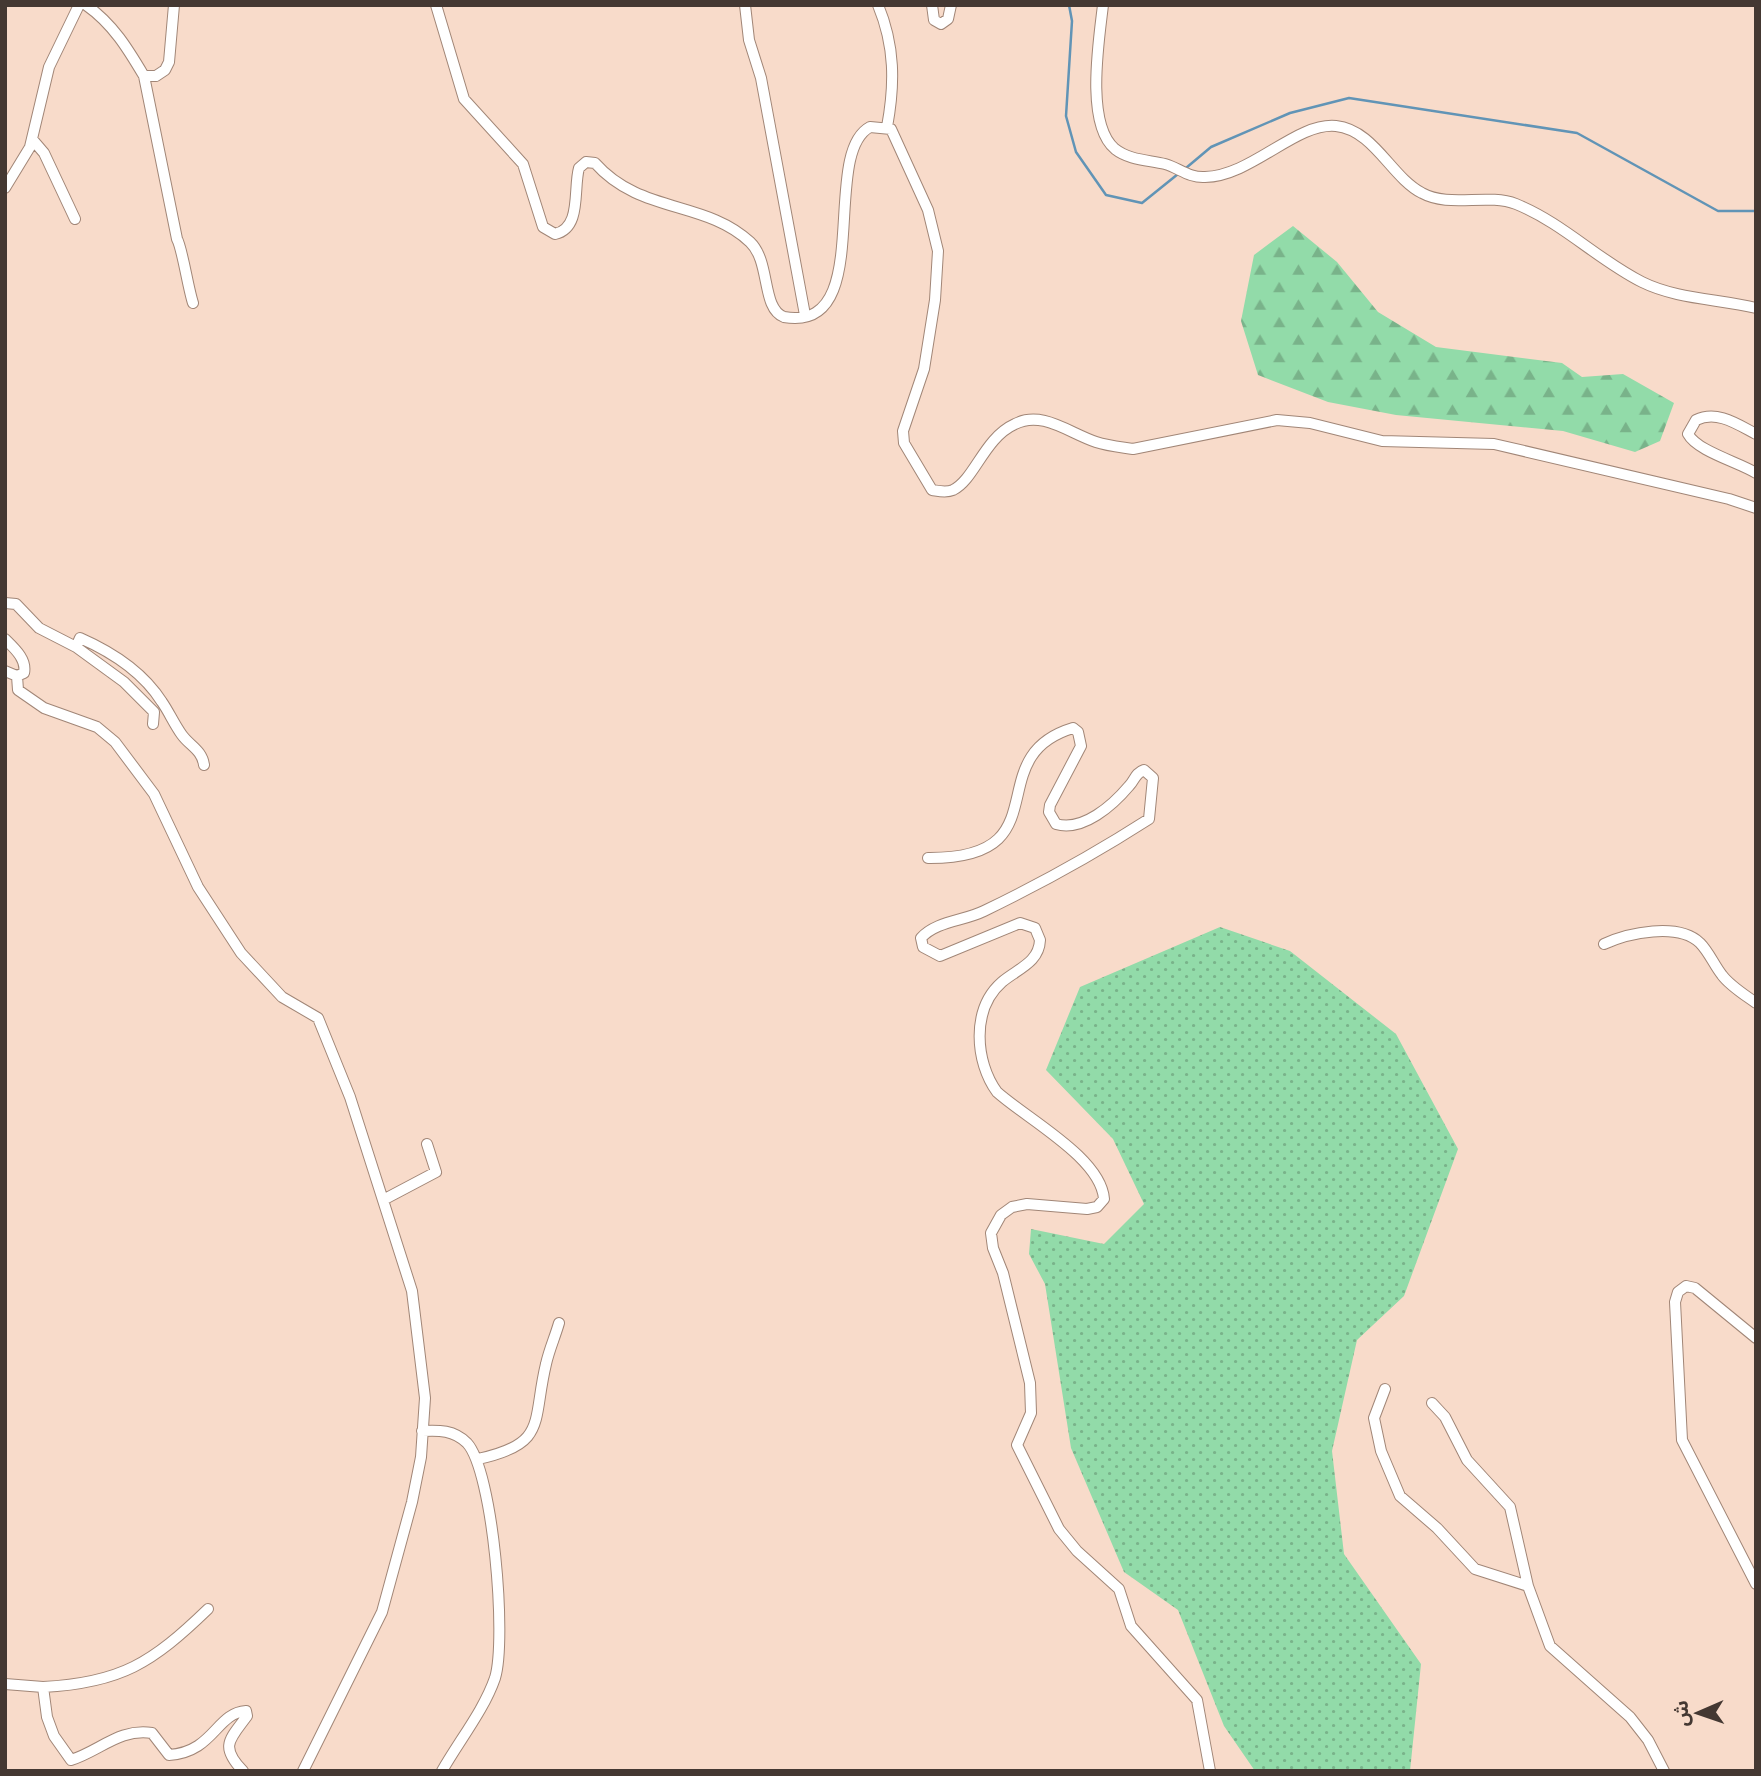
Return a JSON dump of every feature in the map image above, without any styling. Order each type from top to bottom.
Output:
[{"type":"street","points":[[5,188],[32,139],[49,67],[79,5]]},
{"type":"street","points":[[86,5],[100,16],[130,50],[144,76],[161,171],[193,303]]},
{"type":"street","points":[[144,76],[156,76],[165,70],[169,62],[174,5]]},
{"type":"street","points":[[436,5],[464,99],[523,164],[540,222],[548,232],[561,232],[571,222],[579,167],[586,162],[595,163],[606,176],[631,193],[733,229],[751,243],[762,259],[775,312],[790,318],[822,307],[836,284],[849,176],[856,142],[870,127],[887,127],[895,133],[928,210],[938,251],[935,300],[924,369],[903,431],[904,443],[932,490],[950,492],[958,486],[988,444],[1000,433],[1025,419],[1046,421],[1111,447],[1133,449],[1277,420],[1310,423],[1382,441],[1494,444],[1729,499],[1756,508]]},
{"type":"street","points":[[746,5],[749,40],[761,78],[805,315]]},
{"type":"street","points":[[878,5],[890,34],[892,57],[891,101],[887,127]]},
{"type":"street","points":[[932,5],[934,20],[941,24],[948,19],[951,5]]},
{"type":"street","points":[[1103,5],[1096,83],[1106,139],[1125,155],[1180,170],[1193,177],[1222,176],[1248,166],[1307,132],[1320,127],[1340,127],[1362,137],[1420,193],[1439,198],[1513,203],[1560,227],[1650,286],[1756,307]]},
{"type":"street","points":[[32,139],[44,153],[75,219]]},
{"type":"street","points":[[1756,434],[1729,420],[1711,416],[1696,420],[1688,434],[1697,446],[1756,473]]},
{"type":"street","points":[[5,603],[16,604],[39,628],[76,647],[124,681],[154,712],[153,724]]},
{"type":"street","points":[[76,647],[80,638],[100,647],[136,672],[157,694],[183,737],[200,751],[204,765]]},
{"type":"street","points":[[5,639],[18,652],[25,667],[24,673],[17,676],[5,671]]},
{"type":"street","points":[[17,676],[18,690],[44,708],[97,727],[115,743],[154,794],[198,887],[241,953],[282,997],[318,1018],[350,1097],[416,1312],[424,1388],[417,1480],[382,1612],[303,1771]]},
{"type":"street","points":[[928,858],[967,855],[995,844],[1010,823],[1028,759],[1041,743],[1065,730],[1073,728],[1078,732],[1081,746],[1050,805],[1049,812],[1056,824],[1072,826],[1106,809],[1131,784],[1139,771],[1144,769],[1153,778],[1149,819],[1025,890],[981,912],[928,930],[921,938],[923,947],[940,956],[982,936],[1020,923],[1035,928],[1040,940],[1035,958],[994,991],[981,1024],[980,1055],[989,1081],[997,1092],[1031,1121],[1062,1141],[1088,1166],[1103,1185],[1104,1199],[1097,1208],[1087,1209],[1027,1204],[1012,1207],[1001,1215],[991,1233],[992,1248],[1003,1273],[1030,1383],[1031,1413],[1017,1445],[1059,1529],[1077,1551],[1119,1589],[1131,1626],[1197,1700],[1209,1771]]},
{"type":"street","points":[[1604,944],[1619,937],[1650,933],[1677,933],[1688,937],[1699,942],[1723,977],[1756,1003]]},
{"type":"street","points":[[383,1200],[436,1172],[428,1144]]},
{"type":"street","points":[[1756,1338],[1695,1288],[1686,1286],[1678,1292],[1675,1302],[1682,1440],[1745,1558],[1756,1584]]},
{"type":"street","points":[[478,1459],[516,1448],[531,1433],[540,1407],[546,1364],[559,1323]]},
{"type":"street","points":[[1385,1389],[1374,1418],[1381,1451],[1400,1496],[1437,1528],[1475,1569],[1528,1586]]},
{"type":"street","points":[[1432,1404],[1444,1418],[1467,1460],[1510,1507],[1528,1586],[1550,1646],[1630,1717],[1648,1740],[1664,1771]]},
{"type":"street","points":[[422,1431],[444,1430],[459,1437],[478,1459],[492,1541],[501,1649],[491,1686],[442,1771]]},
{"type":"street","points":[[5,1684],[43,1687],[85,1684],[134,1669],[177,1639],[208,1609]]},
{"type":"street","points":[[43,1687],[47,1717],[54,1736],[71,1760],[91,1754],[106,1741],[139,1731],[152,1734],[169,1755],[183,1754],[201,1746],[219,1726],[239,1712],[246,1711],[247,1716],[234,1731],[228,1745],[231,1757],[243,1771]]},
{"type":"green space","points":[[1293,226],[1337,262],[1378,312],[1436,347],[1562,363],[1582,377],[1623,374],[1674,403],[1660,441],[1635,452],[1563,431],[1396,415],[1328,402],[1258,375],[1241,321],[1254,255]]},
{"type":"green space","points":[[1220,927],[1290,951],[1396,1034],[1458,1149],[1404,1296],[1357,1340],[1332,1451],[1344,1554],[1421,1664],[1410,1771],[1255,1771],[1224,1726],[1178,1610],[1124,1572],[1071,1448],[1045,1284],[1029,1254],[1031,1229],[1104,1244],[1144,1204],[1113,1139],[1046,1070],[1080,987]]},
{"type":"waterway","points":[[1069,5],[1072,21],[1066,116],[1076,152],[1106,195],[1142,203],[1178,174]]},
{"type":"waterway","points":[[1186,168],[1211,147],[1290,113],[1349,98],[1577,133],[1718,211],[1756,211]]}]
